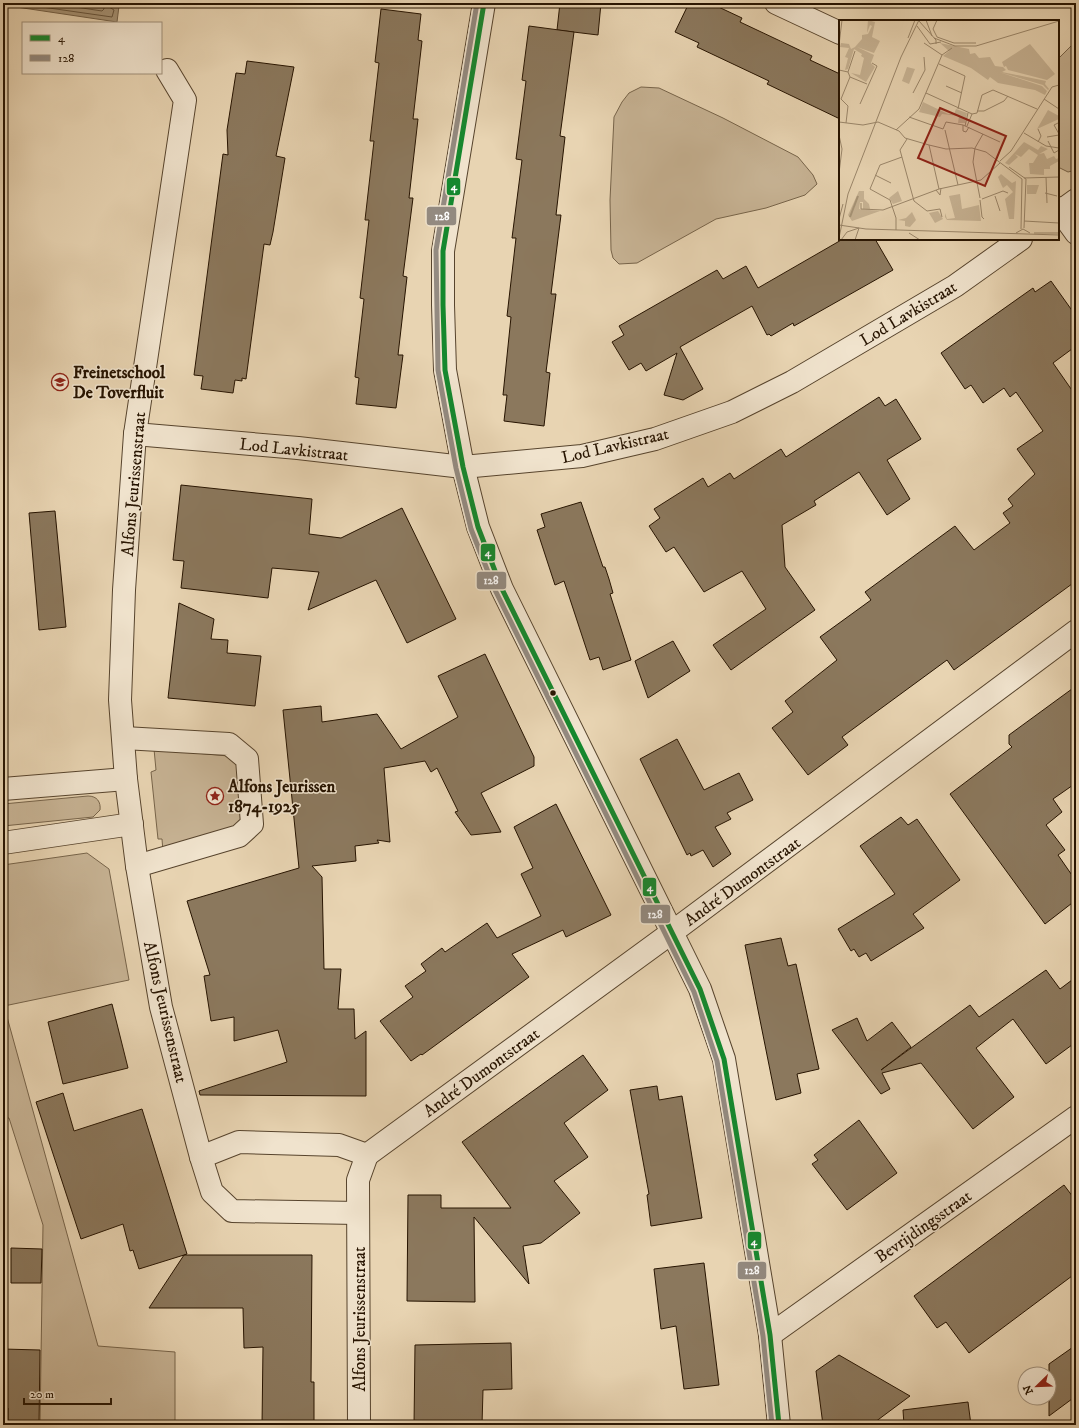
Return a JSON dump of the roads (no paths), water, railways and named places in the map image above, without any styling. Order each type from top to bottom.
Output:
[{"type":"street","points":[[484,3],[443,251],[445,370],[463,467],[478,527],[502,589],[700,989],[724,1059],[770,1335],[779,1425]]},
{"type":"street","points":[[776,3],[839,33]]},
{"type":"street","name":"Alfons Jeurissenstraat","points":[[167,70],[185,100],[135,434],[120,700],[126,779],[137,866],[161,1007],[201,1157],[212,1192],[232,1211],[358,1213]]},
{"type":"street","points":[[1063,208],[1076,233]]},
{"type":"street","name":"Lod Lavkistraat","points":[[135,434],[298,448],[463,467],[582,456],[655,439],[732,412],[792,382],[955,286],[1021,240]]},
{"type":"street","name":"André Dumontstraat","points":[[367,1155],[671,933],[1076,631]]},
{"type":"street","points":[[124,738],[229,744],[247,759],[252,824],[239,836],[137,866]]},
{"type":"street","points":[[3,789],[126,779]]},
{"type":"street","points":[[3,844],[132,824]]},
{"type":"street","name":"Bevrijdingsstraat","points":[[770,1335],[1076,1117]]},
{"type":"street","points":[[201,1157],[239,1142],[339,1145],[367,1155]]},
{"type":"street","name":"Alfons Jeurissenstraat","points":[[359,1425],[358,1180],[367,1155]]},
{"type":"water","points":[[3,3],[99,3],[119,6],[117,22],[3,5]]},
{"type":"place","name":"Freinetschool De Toverfluit","points":[[60,382]]},
{"type":"place","name":"Alfons Jeurissen 1874-1925","points":[[215,796]]}]
